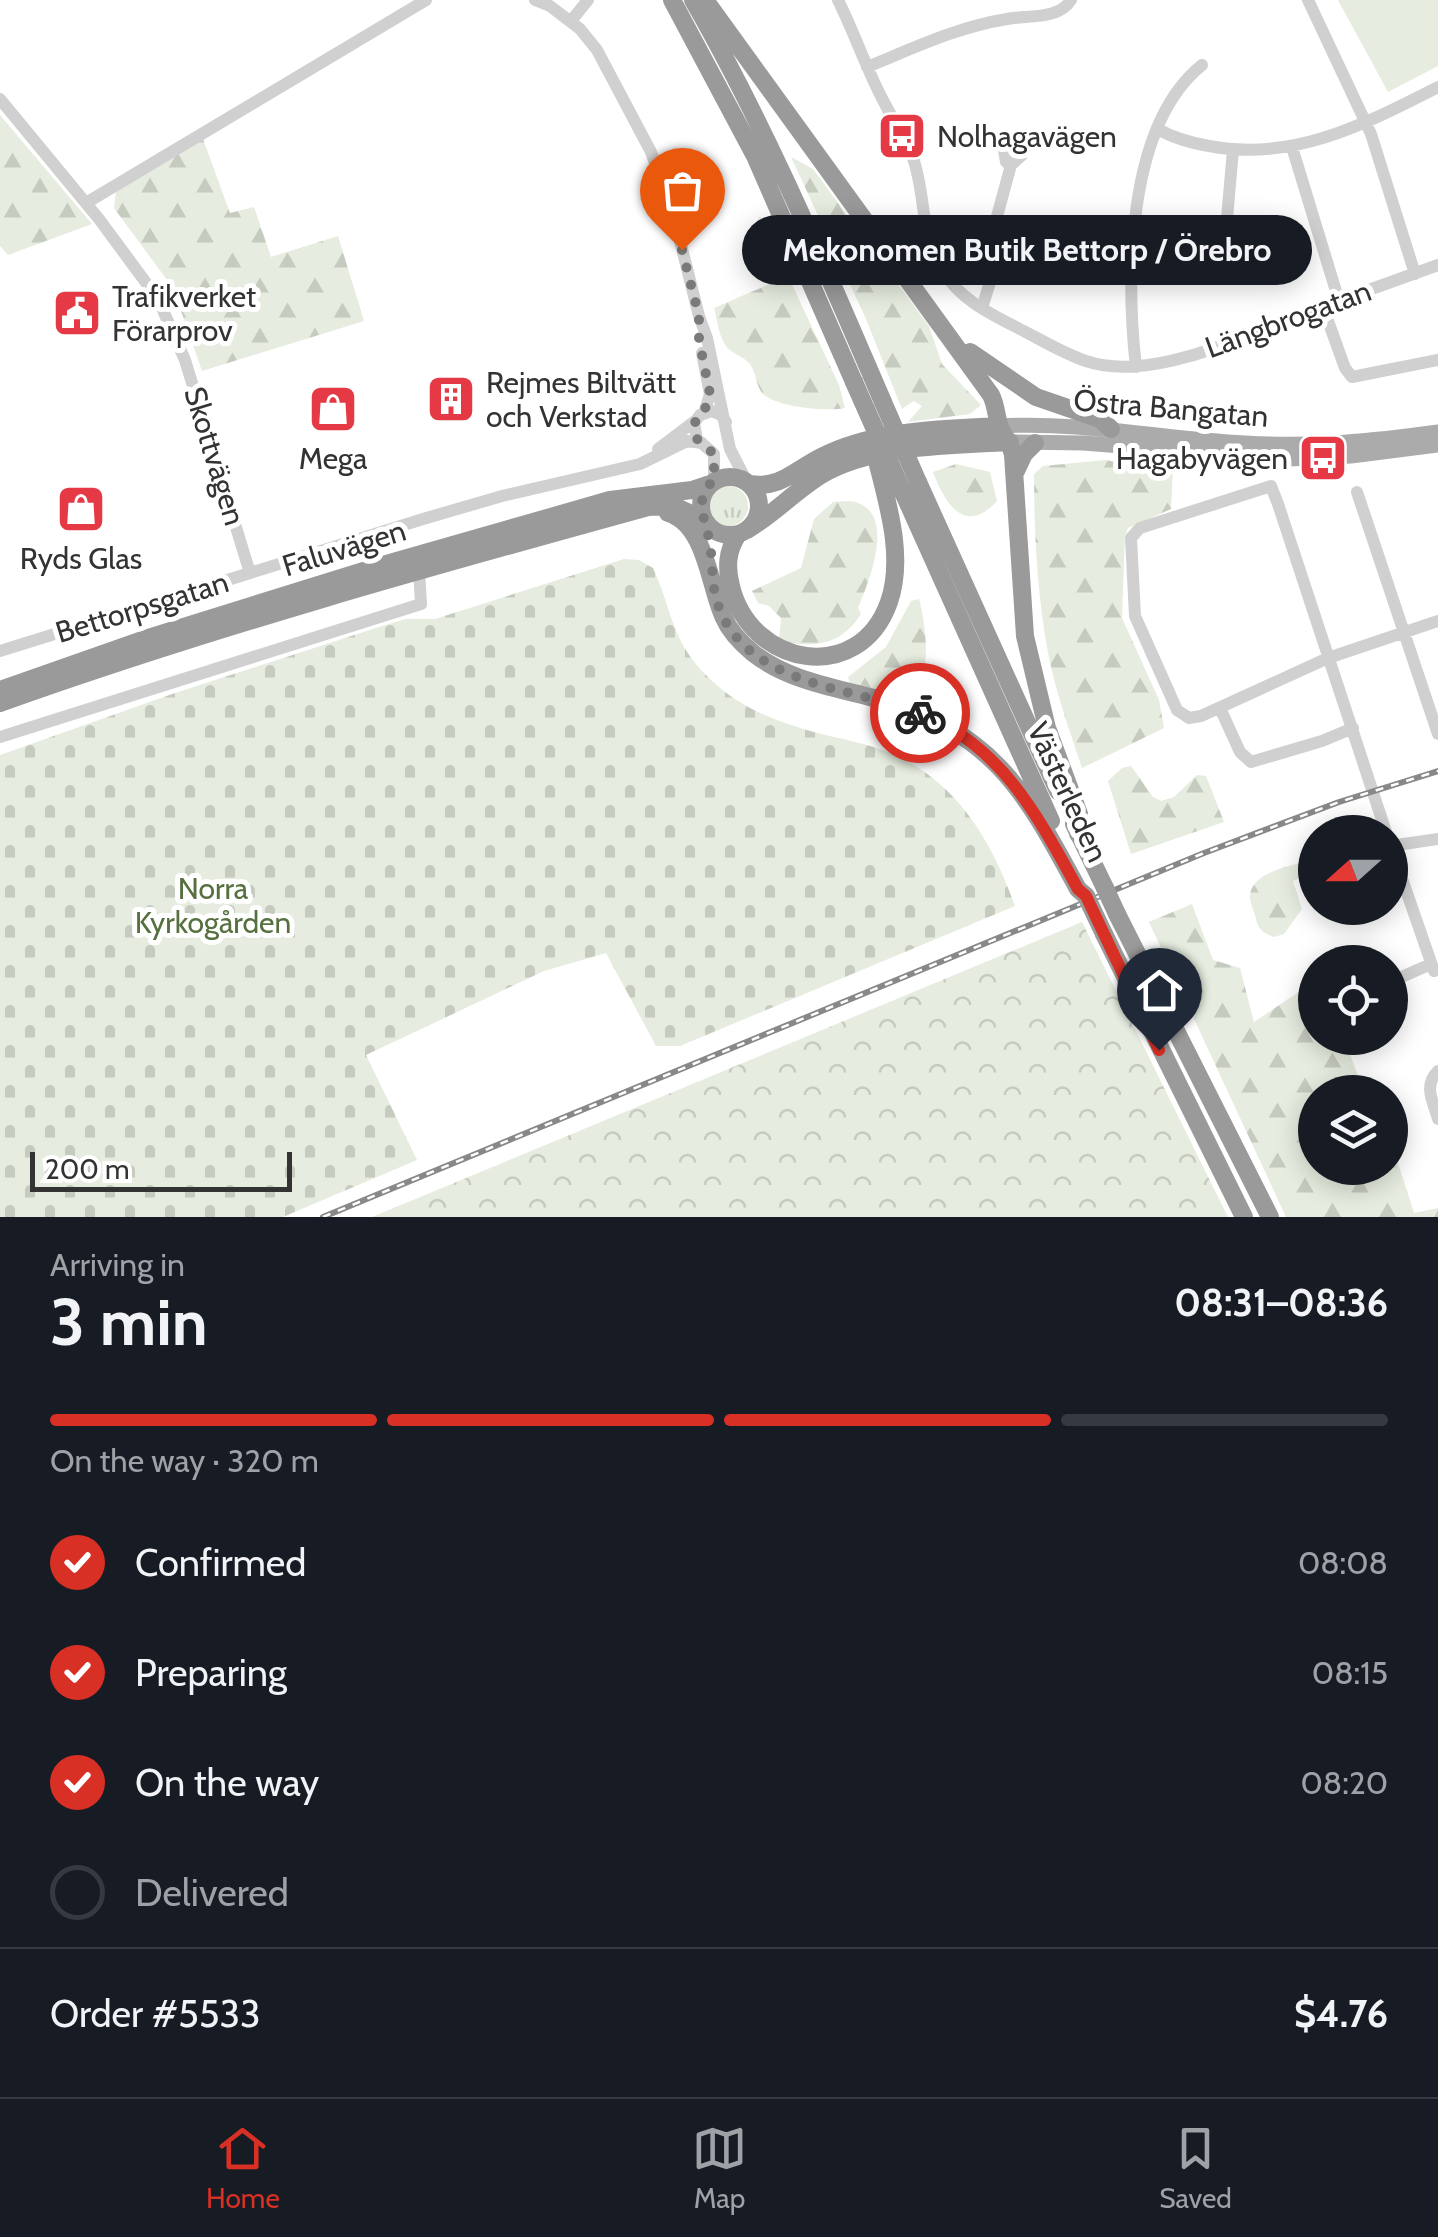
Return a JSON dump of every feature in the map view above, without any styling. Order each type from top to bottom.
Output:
[{"type":"highway","points":[[672,0],[755,156],[854,382],[884,463],[894,539],[894,580],[878,624],[850,648],[827,656],[793,654],[773,646],[752,630],[736,602],[728,575],[728,552],[759,510],[758,495],[749,483]]},
{"type":"highway","name":"Västerleden","points":[[693,0],[789,186],[901,442],[1048,792],[1078,889],[1086,896],[1244,1217]]},
{"type":"highway","name":"Västerleden","points":[[706,0],[992,395],[1014,476],[1023,621],[1042,712],[1048,792]]},
{"type":"highway","points":[[956,346],[968,350],[1036,397],[1100,418],[1111,429]]},
{"type":"highway","name":"Västerleden","points":[[854,382],[880,440],[884,463],[1048,792],[1078,834],[1270,1217]]},
{"type":"highway","points":[[714,591],[700,502],[712,482],[730,476],[749,483],[778,484],[836,450],[901,442],[971,444],[974,437],[1004,434]]},
{"type":"highway","name":"Östra Bangatan","points":[[901,442],[1004,434]]},
{"type":"highway","points":[[705,521],[717,532],[742,532],[830,470],[901,442]]},
{"type":"highway","points":[[1014,476],[1024,454],[1036,442]]},
{"type":"highway","name":"Faluvägen","points":[[0,690],[596,504],[646,493],[692,490],[712,482]]},
{"type":"highway","name":"Faluvägen","points":[[0,703],[252,612],[584,525],[658,506],[682,508],[705,521]]},
{"type":"highway","points":[[584,525],[643,514],[676,516],[694,536],[729,627],[758,658],[802,679],[903,707],[941,722],[1048,792]]},
{"type":"main road","name":"Östra Bangatan","points":[[1004,434],[1111,429],[1260,451],[1438,432]]},
{"type":"main road","name":"Östra Bangatan","points":[[1004,434],[1036,442],[1351,456],[1438,444]]},
{"type":"street","points":[[535,0],[572,20],[596,50],[651,152],[708,338],[732,454],[749,483]]},
{"type":"street","points":[[572,20],[588,0]]},
{"type":"street","points":[[838,0],[913,156],[928,240],[950,281],[982,308],[1084,360],[1136,367],[1131,310],[1138,204],[1158,129],[1174,96],[1202,64]]},
{"type":"street","points":[[867,67],[958,30],[1054,13],[1068,6],[1070,0]]},
{"type":"street","points":[[1308,0],[1366,124],[1415,274]]},
{"type":"street","points":[[86,203],[416,2]]},
{"type":"street","points":[[1158,129],[1198,144],[1233,150],[1292,147],[1366,124],[1438,87]]},
{"type":"street","name":"Skottvägen","points":[[0,99],[152,289],[176,335],[250,573]]},
{"type":"street","points":[[1292,147],[1339,301]]},
{"type":"street","points":[[1227,218],[1233,150]]},
{"type":"street","points":[[982,308],[991,279],[993,231],[1011,165]]},
{"type":"street","name":"Längbrogatan","points":[[1136,367],[1229,343],[1438,265]]},
{"type":"street","points":[[1323,308],[1352,377],[1438,360]]},
{"type":"street","points":[[699,316],[699,340],[710,394],[694,432],[714,454],[712,482]]},
{"type":"street","points":[[699,417],[718,413],[726,422]]},
{"type":"street","name":"Bettorpsgatan","points":[[630,465],[656,451],[699,417]]},
{"type":"street","name":"Bettorpsgatan","points":[[0,652],[502,496],[647,462],[687,441],[702,443]]},
{"type":"street","points":[[1381,815],[1353,728],[1328,658],[1271,486],[1140,528],[1132,538],[1135,616],[1182,716],[1195,718],[1328,658],[1438,621]]},
{"type":"street","points":[[1357,492],[1438,734]]},
{"type":"street","points":[[0,736],[421,604],[419,570]]},
{"type":"street","points":[[1220,708],[1240,752],[1251,762],[1353,728]]},
{"type":"street","points":[[1408,843],[1438,839]]},
{"type":"street","points":[[1408,896],[1433,968],[1408,976]]},
{"type":"street","points":[[1438,1071],[1429,1090],[1438,1118]]},
{"type":"green space","points":[[1338,0],[1438,0],[1438,66],[1388,92]]},
{"type":"green space","points":[[0,115],[92,224],[8,255],[0,246]]},
{"type":"green space","points":[[203,139],[230,213],[254,207],[271,257],[338,236],[364,321],[202,371],[173,288],[114,208],[116,191]]},
{"type":"green space","points":[[791,157],[813,169],[929,326],[942,364],[981,405],[970,414],[908,422],[922,406],[914,401],[902,409],[866,319]]},
{"type":"green space","points":[[760,216],[839,385],[845,408],[802,407],[769,398],[760,390],[750,364],[731,351],[721,337],[714,308],[772,283],[750,235]]},
{"type":"green space","points":[[1106,460],[1157,471],[1173,468],[1171,509],[1128,528],[1125,536],[1122,618],[1159,700],[1164,728],[1082,768],[1047,647],[1037,560],[1034,474],[1043,466]]},
{"type":"green space","points":[[956,464],[990,472],[997,501],[986,511],[966,516],[944,495],[933,472]]},
{"type":"green space","points":[[728,486],[742,492],[748,506],[742,520],[728,526],[714,520],[708,506],[714,492]]},
{"type":"green space","points":[[833,502],[858,503],[875,522],[876,552],[858,608],[861,614],[845,633],[825,642],[779,641],[781,618],[769,606],[758,603],[752,591],[801,568],[814,519]]},
{"type":"green space","name":"Norra Kyrkogården","points":[[624,559],[639,560],[653,568],[680,640],[698,667],[724,691],[777,720],[888,752],[933,778],[952,795],[982,835],[1015,906],[680,1046],[656,1046],[606,953],[544,971],[366,1055],[417,1160],[283,1217],[0,1217],[0,755],[382,626],[406,619],[435,619]]},
{"type":"green space","points":[[919,599],[926,647],[917,695],[905,701],[850,683],[848,677],[886,647],[911,601]]},
{"type":"green space","points":[[1131,766],[1153,797],[1161,801],[1174,797],[1197,775],[1206,776],[1224,822],[1131,854],[1108,781],[1122,768]]},
{"type":"green space","points":[[1298,864],[1298,879],[1293,881],[1298,915],[1284,934],[1274,937],[1257,924],[1250,899],[1257,882]]},
{"type":"green space","points":[[1192,904],[1213,960],[1240,968],[1254,1022],[1298,992],[1298,1055],[1350,1055],[1358,1075],[1298,1075],[1298,1185],[1405,1185],[1414,1213],[1438,1208],[1438,1217],[1286,1217],[1149,922]]},
{"type":"green space","points":[[1082,922],[1228,1217],[372,1217]]},
{"type":"railway","points":[[323,1217],[1204,853],[1339,802],[1438,771]]},
{"type":"way so far","points":[[682,250],[699,316],[699,340],[710,394],[694,429],[697,439],[711,450],[715,459],[714,480],[706,488],[700,507],[710,543],[714,591],[724,620],[749,650],[780,670],[920,713]]},
{"type":"place","name":"Nolhagavägen","points":[[902,136]]},
{"type":"place","name":"Mekonomen Butik Bettorp / Örebro","points":[[682,250]]},
{"type":"place","name":"Trafikverket Förarprov","points":[[77,313]]},
{"type":"place","name":"Rejmes Biltvätt och Verkstad","points":[[451,399]]},
{"type":"place","name":"Mega","points":[[333,409]]},
{"type":"place","name":"Hagabyvägen","points":[[1323,458]]},
{"type":"place","name":"Ryds Glas","points":[[81,509]]},
{"type":"route","points":[[920,713],[975,743],[1023,794],[1078,889],[1086,896],[1159,1050]]}]
